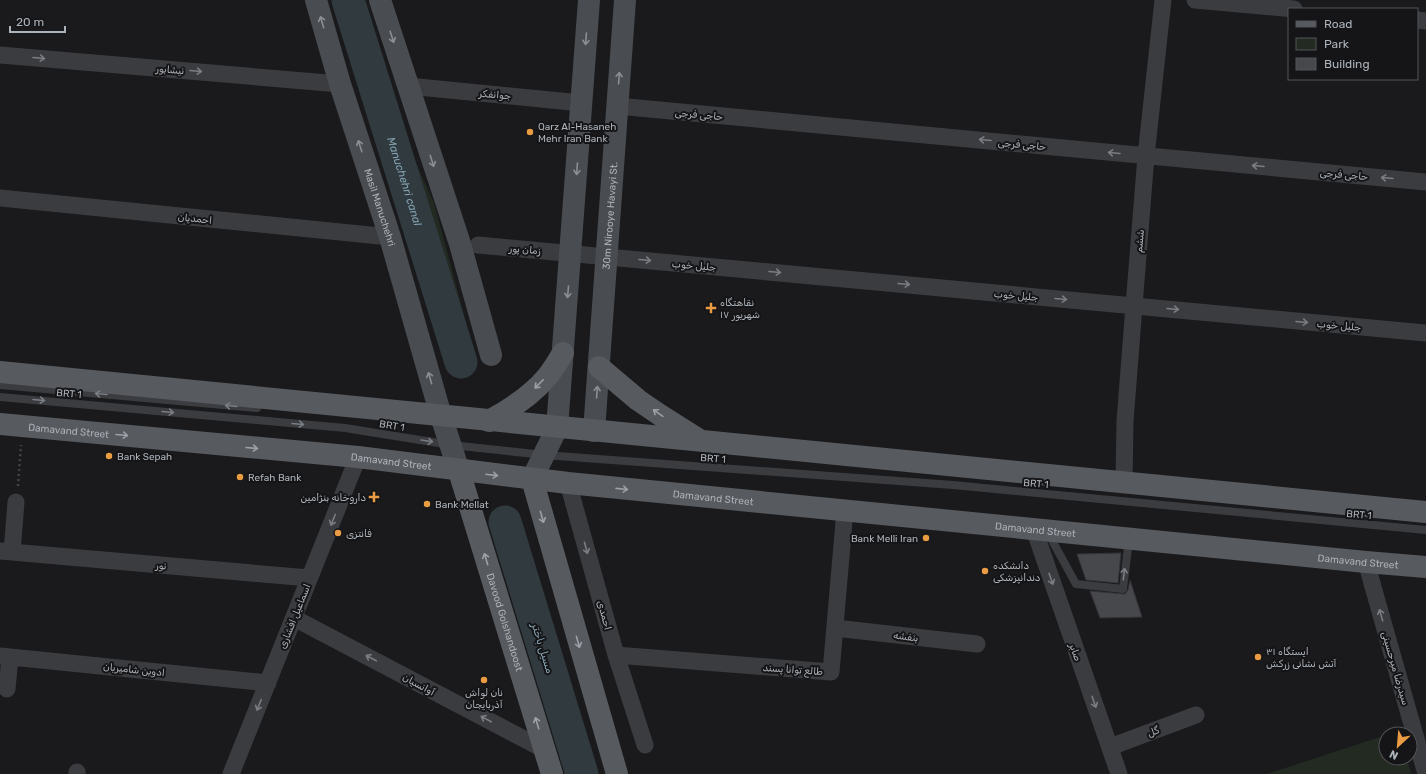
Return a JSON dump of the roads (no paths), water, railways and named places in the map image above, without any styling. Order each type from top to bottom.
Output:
[{"type":"main road","name":"Masil Manuchehri","points":[[316,0],[340,84],[390,237],[445,427],[460,471]]},
{"type":"main road","points":[[380,0],[408,86],[469,245],[491,355]]},
{"type":"main road","points":[[589,0],[563,353],[552,438],[532,479],[617,774]]},
{"type":"main road","name":"30m Nirooye Havayi St.","points":[[593,435],[625,0]]},
{"type":"main road","points":[[488,426],[531,393],[548,376],[563,353]]},
{"type":"main road","points":[[599,366],[638,400],[702,441]]},
{"type":"main road","points":[[0,372],[445,427],[488,426],[552,438],[593,435],[702,441],[1426,512]]},
{"type":"main road","name":"Damavand Street","points":[[0,424],[358,458],[568,483],[1426,567]]},
{"type":"main road","name":"Davood Golshandoost","points":[[460,471],[552,774]]},
{"type":"street","name":"ششم","points":[[1124,482],[1125,421],[1134,306],[1146,156],[1162,0]]},
{"type":"street","points":[[1195,0],[1288,8]]},
{"type":"street","name":"نیشابور","points":[[0,55],[340,84]]},
{"type":"street","name":"جوانفکر","points":[[408,86],[581,103]]},
{"type":"street","name":"حاجی فرجی","points":[[617,106],[1426,182]]},
{"type":"street","name":"احمدیان","points":[[0,198],[390,237]]},
{"type":"street","name":"زمان پور","points":[[469,245],[606,256]]},
{"type":"street","name":"جلیل خوب","points":[[606,256],[1426,333]]},
{"type":"street","name":"اسماعیل افشاری","points":[[231,774],[358,458]]},
{"type":"street","name":"احمدی","points":[[568,483],[616,655],[645,746]]},
{"type":"street","name":"نور","points":[[16,502],[6,551],[310,578]]},
{"type":"street","name":"طالع توانا پسند","points":[[616,655],[831,672],[845,510]]},
{"type":"street","name":"صابر","points":[[1040,530],[1119,774]]},
{"type":"street","name":"سیدرضا میرحسینی","points":[[1366,562],[1426,774]]},
{"type":"street","name":"آوانسیان","points":[[294,618],[545,750]]},
{"type":"street","name":"بنفشه","points":[[835,628],[978,644]]},
{"type":"street","points":[[5,656],[6,689]]},
{"type":"street","name":"ادوین شامیریان","points":[[5,656],[268,683]]},
{"type":"street","name":"گل","points":[[1110,747],[1196,715]]},
{"type":"lane","name":"BRT 1","points":[[0,386],[262,409]]},
{"type":"lane","name":"BRT 1","points":[[0,397],[345,428],[445,427],[552,438],[953,485],[1426,530]]},
{"type":"lane","name":"BRT 1","points":[[593,435],[802,459]]},
{"type":"lane","points":[[1040,530],[1076,584],[1123,589],[1129,538]]},
{"type":"waterway","name":"Manuchehri canal","points":[[348,0],[461,362]]},
{"type":"waterway","name":"مسیل باختر","points":[[505,522],[582,774]]},
{"type":"place","name":"Qarz Al-Hasaneh Mehr Iran Bank","points":[[530,132]]},
{"type":"place","name":"نقاهتگاه ۱۷ شهریور","points":[[711,308]]},
{"type":"place","name":"Bank Sepah","points":[[109,456]]},
{"type":"place","name":"Refah Bank","points":[[240,477]]},
{"type":"place","name":"داروخانه بنژامین","points":[[374,497]]},
{"type":"place","name":"Bank Mellat","points":[[427,504]]},
{"type":"place","name":"فانتزی","points":[[338,533]]},
{"type":"place","name":"Bank Melli Iran","points":[[926,538]]},
{"type":"place","name":"دانشکده دندانپزشکی","points":[[985,571]]},
{"type":"place","name":"ایستگاه ۳۱ آتش نشانی زرکش","points":[[1258,657]]},
{"type":"place","name":"نان لواش آذربایجان","points":[[484,680]]}]
